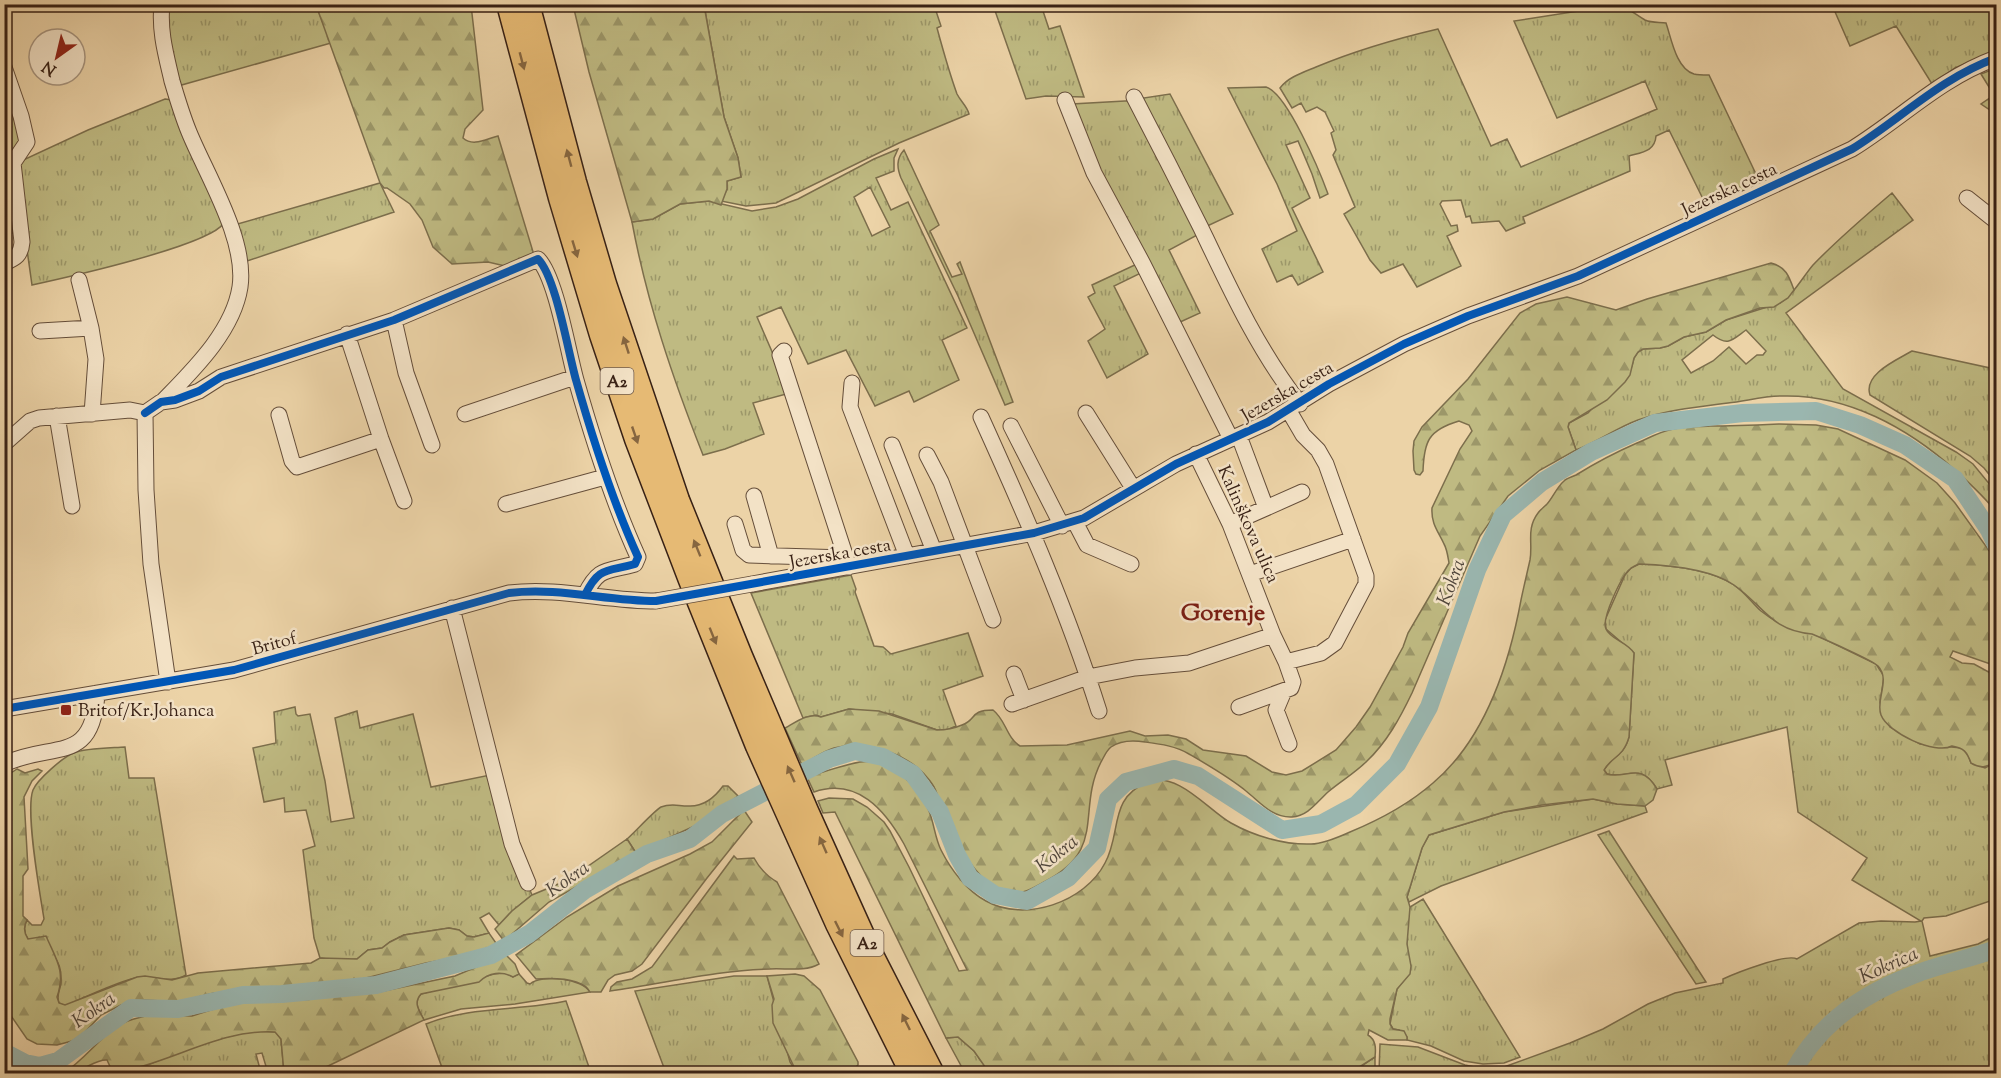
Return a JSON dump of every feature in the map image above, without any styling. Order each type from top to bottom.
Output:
[{"type":"highway","name":"A2","points":[[508,4],[560,198],[601,335],[636,438],[690,580],[798,815],[837,924],[912,1074]]},
{"type":"highway","name":"A2","points":[[528,4],[578,193],[605,284],[678,500],[766,742]]},
{"type":"highway","name":"A2","points":[[798,815],[933,1074]]},
{"type":"street","points":[[4,444],[30,421],[57,416],[129,410],[145,413],[161,402],[210,350],[228,319],[240,287],[240,256],[178,104],[163,45],[160,22],[162,4]]},
{"type":"street","name":"Jezerska cesta","points":[[547,591],[624,600],[656,601],[752,584],[848,563],[907,556],[1034,533],[1068,524],[1096,511],[1196,454],[1294,407],[1364,364],[1435,330],[1578,276],[1852,149],[1952,78],[1996,58]]},
{"type":"street","points":[[4,67],[21,116],[27,142],[13,164],[22,250],[17,257],[4,263]]},
{"type":"street","name":"Jezerska cesta","points":[[1134,97],[1242,314],[1284,383],[1303,435],[1318,450],[1326,464],[1353,539]]},
{"type":"street","name":"Jezerska cesta","points":[[1065,100],[1094,174],[1235,437]]},
{"type":"street","points":[[1967,198],[1996,221]]},
{"type":"street","points":[[161,402],[175,400],[199,391],[221,377],[242,369],[394,320],[538,259],[545,266],[605,477],[638,557],[635,564],[600,573],[592,580],[585,595]]},
{"type":"street","points":[[79,280],[96,359],[93,414]]},
{"type":"street","points":[[394,320],[406,373],[432,445]]},
{"type":"street","points":[[40,331],[91,328]]},
{"type":"street","points":[[347,334],[404,501]]},
{"type":"street","name":"Jezerska cesta","points":[[784,351],[780,355],[848,563]]},
{"type":"street","points":[[465,414],[575,377]]},
{"type":"street","name":"Jezerska cesta","points":[[852,383],[850,407],[907,556]]},
{"type":"street","points":[[145,413],[146,490],[151,564],[168,682]]},
{"type":"street","points":[[1086,413],[1133,488]]},
{"type":"street","points":[[279,415],[292,461],[297,467],[381,439]]},
{"type":"street","points":[[57,416],[72,506]]},
{"type":"street","points":[[981,417],[1034,533],[1099,711]]},
{"type":"street","points":[[1011,426],[1068,524],[1087,545],[1131,564]]},
{"type":"street","points":[[1235,437],[1266,508]]},
{"type":"street","points":[[892,444],[934,551]]},
{"type":"street","name":"Kalinškova ulica","points":[[1196,454],[1230,524],[1273,635],[1286,662],[1293,682],[1291,688],[1284,691]]},
{"type":"street","points":[[927,455],[941,482],[993,620]]},
{"type":"street","points":[[506,504],[605,477]]},
{"type":"street","points":[[1230,524],[1302,492]]},
{"type":"street","name":"Jezerska cesta","points":[[754,496],[771,556]]},
{"type":"street","points":[[735,524],[743,549],[749,555],[848,563]]},
{"type":"street","points":[[1250,574],[1353,539],[1366,576],[1366,584],[1354,609],[1335,643],[1321,653],[1286,662]]},
{"type":"street","name":"Britof","points":[[4,709],[234,670],[509,593],[547,591]]},
{"type":"street","points":[[452,608],[512,844],[528,883]]},
{"type":"street","points":[[1014,675],[1018,702],[1088,677],[1135,668],[1189,663],[1273,635]]},
{"type":"street","points":[[1239,707],[1284,691]]},
{"type":"street","points":[[1284,691],[1276,710],[1288,744]]},
{"type":"street","points":[[4,764],[80,743],[89,732],[96,714],[97,693]]},
{"type":"green space","points":[[166,5],[316,5],[331,43],[178,86],[170,61]]},
{"type":"green space","points":[[316,5],[471,5],[483,110],[465,129],[463,138],[475,142],[498,136],[534,255],[505,266],[488,262],[452,264],[433,247],[422,220],[410,204],[384,188],[380,183]]},
{"type":"green space","points":[[573,5],[704,5],[724,117],[738,158],[741,177],[727,181],[727,189],[721,205],[709,201],[680,204],[653,219],[632,222],[589,72]]},
{"type":"green space","points":[[704,5],[934,5],[941,26],[937,28],[951,78],[969,114],[899,143],[776,203],[746,206],[721,201],[727,189],[727,181],[741,177],[738,158],[724,117]]},
{"type":"green space","points":[[993,5],[1041,5],[1049,29],[1060,26],[1084,97],[1046,96],[1026,99]]},
{"type":"green space","points":[[1617,5],[1645,20],[1666,23],[1675,52],[1683,66],[1694,74],[1709,75],[1759,185],[1708,209],[1669,130],[1656,136],[1651,148],[1629,156],[1630,171],[1523,217],[1525,223],[1506,231],[1499,221],[1472,223],[1470,216],[1466,217],[1461,200],[1442,201],[1440,204],[1451,226],[1457,225],[1458,231],[1447,236],[1461,266],[1417,287],[1403,264],[1381,273],[1370,260],[1344,214],[1355,207],[1333,155],[1336,150],[1331,133],[1334,131],[1325,112],[1317,107],[1306,112],[1301,103],[1292,108],[1280,88],[1283,84],[1301,73],[1346,55],[1438,29],[1491,146],[1507,139],[1521,167],[1657,109],[1645,81],[1557,118],[1514,21]]},
{"type":"green space","points":[[1832,5],[1987,5],[1996,19],[1996,51],[1955,68],[1932,84],[1896,26],[1850,46]]},
{"type":"green space","points":[[1996,68],[1996,114],[1981,104],[1994,95],[1981,74]]},
{"type":"green space","points":[[4,78],[21,147],[19,233],[5,233]]},
{"type":"green space","points":[[1266,87],[1274,92],[1293,118],[1328,194],[1320,198],[1298,141],[1286,145],[1310,198],[1292,208],[1323,272],[1298,285],[1292,275],[1277,282],[1262,249],[1297,231],[1277,184],[1228,88]]},
{"type":"green space","points":[[1170,94],[1233,214],[1203,228],[1137,99]]},
{"type":"green space","points":[[165,99],[172,100],[224,223],[213,232],[165,251],[32,285],[16,172],[21,161],[88,130]]},
{"type":"green space","points":[[1132,101],[1201,233],[1169,250],[1200,313],[1178,323],[1116,211],[1072,104]]},
{"type":"green space","points":[[898,149],[894,158],[894,171],[876,178],[891,210],[908,202],[967,328],[942,340],[959,380],[914,402],[909,391],[875,406],[846,350],[808,364],[781,307],[757,317],[790,393],[753,403],[764,434],[703,455],[662,340],[645,282],[632,222],[653,219],[680,204],[709,201],[752,211],[776,207],[798,199]],"holes":[[[870,187],[890,227],[872,236],[854,197]]]},
{"type":"green space","points":[[904,150],[939,225],[930,231],[952,277],[962,274],[957,264],[960,262],[1013,402],[1005,405],[958,296],[901,178],[898,164]]},
{"type":"green space","points":[[380,183],[394,212],[244,262],[234,225]]},
{"type":"green space","points":[[1892,193],[1913,220],[1786,313],[1843,389],[1956,452],[1973,464],[1996,492],[1996,512],[1955,470],[1917,440],[1875,416],[1853,407],[1806,397],[1768,397],[1660,414],[1630,423],[1576,450],[1568,427],[1569,423],[1588,413],[1632,366],[1638,352],[1643,349],[1668,346],[1684,337],[1706,332],[1726,320],[1780,303],[1794,290],[1822,255]],"holes":[[[1746,330],[1766,351],[1746,364],[1729,347],[1713,361],[1691,373],[1682,360],[1713,335],[1723,341],[1730,341]]]},
{"type":"green space","points":[[1139,263],[1143,272],[1114,286],[1148,354],[1107,378],[1088,341],[1105,329],[1088,297],[1095,293],[1092,285]]},
{"type":"green space","points":[[1771,263],[1784,270],[1788,276],[1794,290],[1788,298],[1774,307],[1760,308],[1726,320],[1706,332],[1684,337],[1668,346],[1643,349],[1634,358],[1630,375],[1607,400],[1569,423],[1568,427],[1576,450],[1540,470],[1508,496],[1480,536],[1412,693],[1387,738],[1362,765],[1303,814],[1285,817],[1272,812],[1226,776],[1179,749],[1141,741],[1123,742],[1109,749],[1101,762],[1094,780],[1084,843],[1076,857],[1064,870],[1037,886],[1024,892],[1010,893],[990,884],[973,866],[958,845],[948,825],[934,787],[926,776],[903,758],[876,748],[848,746],[830,749],[802,765],[785,728],[807,717],[821,717],[849,709],[879,711],[940,730],[967,723],[977,713],[993,710],[1020,746],[1067,745],[1130,731],[1145,736],[1168,735],[1186,739],[1203,750],[1246,756],[1272,772],[1286,775],[1302,771],[1336,750],[1356,727],[1370,707],[1403,647],[1408,633],[1449,563],[1446,548],[1434,523],[1432,508],[1460,449],[1472,431],[1469,425],[1459,421],[1434,433],[1427,445],[1423,471],[1420,475],[1414,470],[1414,441],[1422,427],[1468,379],[1520,313],[1536,304],[1567,297],[1616,310]]},
{"type":"green space","points":[[1912,351],[1990,368],[1996,391],[1996,483],[1970,456],[1870,395],[1869,387],[1876,374]]},
{"type":"green space","points":[[1816,425],[1838,429],[1905,460],[1937,483],[1955,503],[1993,556],[1996,565],[1996,666],[1953,651],[1950,657],[1962,663],[1974,664],[1996,676],[1996,762],[1981,767],[1971,763],[1962,749],[1952,746],[1944,748],[1924,745],[1893,729],[1881,715],[1883,677],[1878,666],[1812,634],[1787,628],[1768,616],[1734,585],[1713,575],[1688,569],[1639,564],[1630,569],[1622,580],[1613,598],[1605,624],[1608,632],[1634,653],[1629,737],[1621,753],[1604,770],[1607,774],[1614,775],[1639,773],[1645,775],[1657,789],[1653,800],[1645,806],[1593,799],[1542,805],[1504,812],[1429,835],[1422,848],[1407,897],[1410,907],[1407,944],[1410,974],[1397,989],[1390,1019],[1393,1029],[1404,1031],[1407,1040],[1388,1040],[1369,1030],[1368,1035],[1375,1044],[1375,1057],[1350,1073],[990,1074],[974,1051],[958,1037],[946,1038],[835,812],[823,813],[818,801],[829,798],[853,799],[867,807],[884,822],[909,867],[959,971],[967,970],[904,844],[888,819],[868,800],[844,789],[814,792],[807,777],[860,762],[882,764],[902,775],[924,801],[941,850],[960,879],[972,892],[986,901],[1018,910],[1053,905],[1069,898],[1096,877],[1110,851],[1121,806],[1135,789],[1148,782],[1159,780],[1181,787],[1231,823],[1259,836],[1301,844],[1316,844],[1331,840],[1404,805],[1433,783],[1467,745],[1492,699],[1510,650],[1530,560],[1534,519],[1564,481],[1621,450],[1669,430],[1689,427]]},
{"type":"green space","points":[[1639,564],[1688,569],[1713,575],[1734,585],[1761,611],[1779,623],[1799,631],[1812,633],[1876,664],[1884,676],[1880,703],[1890,727],[1920,744],[1962,748],[1968,754],[1971,763],[1985,768],[1996,762],[1996,899],[1946,916],[1924,918],[1922,921],[1930,956],[1978,944],[1996,935],[1996,943],[1904,974],[1864,993],[1846,1006],[1815,1035],[1788,1073],[1350,1074],[1375,1057],[1375,1071],[1379,1072],[1380,1044],[1418,1047],[1465,1065],[1484,1069],[1504,1067],[1603,1029],[1648,1004],[1675,993],[1723,983],[1723,979],[1773,961],[1797,959],[1859,923],[1921,921],[1852,880],[1867,858],[1798,812],[1787,727],[1665,760],[1672,785],[1657,789],[1645,776],[1639,774],[1607,774],[1604,770],[1621,752],[1629,737],[1634,653],[1606,629],[1605,620],[1625,575]]},
{"type":"green space","points":[[851,575],[874,646],[883,647],[891,654],[968,633],[983,676],[943,690],[956,726],[947,730],[937,730],[892,714],[849,709],[821,717],[816,715],[803,718],[751,593]]},
{"type":"green space","points":[[295,707],[298,716],[310,714],[325,781],[331,822],[354,818],[335,718],[357,711],[360,728],[413,714],[431,787],[490,775],[519,864],[532,895],[499,925],[489,913],[480,918],[489,933],[474,937],[449,928],[404,935],[382,948],[368,950],[357,959],[343,961],[320,958],[314,938],[303,850],[315,846],[306,810],[285,812],[284,798],[264,802],[253,748],[276,743],[274,712]]},
{"type":"green space","points":[[125,747],[129,778],[154,778],[186,975],[175,979],[133,978],[65,1006],[58,1000],[61,974],[57,960],[48,951],[28,939],[25,930],[27,920],[32,925],[41,925],[44,919],[32,833],[33,790],[45,775],[70,755],[85,750]]},
{"type":"green space","points":[[17,769],[25,773],[38,769],[42,771],[32,781],[24,797],[28,869],[23,876],[23,916],[27,920],[24,930],[28,939],[46,936],[60,972],[60,988],[57,997],[59,1003],[65,1005],[137,977],[172,980],[198,973],[311,963],[320,958],[357,959],[368,950],[382,948],[404,935],[449,928],[474,937],[489,933],[496,943],[485,952],[426,963],[350,982],[278,990],[214,993],[178,1002],[145,1000],[121,1005],[101,1015],[84,1033],[72,1041],[57,1045],[37,1044],[27,1039],[5,1007],[5,777]]},
{"type":"green space","points":[[723,786],[728,786],[738,796],[701,823],[636,853],[627,839],[658,809],[668,805],[699,805],[716,794]]},
{"type":"green space","points":[[1593,799],[1645,806],[1647,812],[1441,886],[1409,902],[1407,897],[1422,848],[1429,835],[1504,812]]},
{"type":"green space","points":[[744,810],[752,822],[642,964],[632,971],[615,975],[608,980],[601,992],[590,992],[586,987],[574,981],[536,979],[516,955],[567,917],[618,886],[712,842]]},
{"type":"green space","points":[[1609,831],[1706,982],[1696,984],[1598,835]]},
{"type":"green space","points":[[627,839],[636,853],[549,902],[504,941],[495,929],[512,911],[532,895],[568,880]]},
{"type":"green space","points":[[734,856],[737,859],[754,858],[764,872],[777,882],[819,964],[802,969],[730,972],[610,991],[617,982],[632,979],[652,967]]},
{"type":"green space","points":[[1423,899],[1520,1057],[1504,1063],[1483,1064],[1464,1061],[1431,1046],[1407,1040],[1407,1037],[1399,1030],[1393,1029],[1390,1024],[1397,989],[1409,974],[1406,940],[1408,915],[1410,907]]},
{"type":"green space","points":[[505,954],[515,964],[519,974],[513,977],[496,974],[487,976],[479,982],[421,994],[417,1004],[424,1020],[310,1073],[284,1073],[281,1039],[275,1032],[257,1032],[206,1044],[127,1073],[113,1073],[107,1060],[102,1060],[77,1071],[64,1073],[116,1027],[134,1019],[163,1013],[192,1016],[248,998],[291,1000],[379,992],[455,976],[497,960]]},
{"type":"green space","points":[[1996,957],[1996,1073],[1797,1073],[1825,1035],[1859,1006],[1920,976]]},
{"type":"green space","points":[[505,973],[513,977],[519,974],[530,984],[552,978],[571,981],[586,987],[590,992],[515,1004],[461,1009],[424,1020],[417,1004],[421,994]]},
{"type":"green space","points":[[795,974],[804,976],[820,990],[858,1062],[858,1065],[849,1073],[797,1073],[773,1023],[774,999],[767,976]]},
{"type":"green space","points":[[734,976],[767,976],[790,1062],[797,1073],[666,1073],[635,991]]},
{"type":"green space","points":[[566,1001],[591,1073],[444,1073],[426,1024],[478,1011]]},
{"type":"green space","points":[[255,1031],[276,1032],[281,1039],[284,1073],[268,1073],[262,1053],[256,1054],[261,1073],[127,1074],[206,1043]]},
{"type":"green space","points":[[958,1037],[974,1051],[990,1073],[965,1073],[946,1038]]},
{"type":"waterway","name":"Kokra","points":[[4,1052],[25,1063],[40,1066],[58,1061],[131,1008],[178,1009],[243,995],[282,994],[376,985],[491,955],[529,934],[585,890],[647,854],[690,839],[722,814],[829,759],[855,751],[883,757],[913,774],[940,812],[957,855],[970,878],[995,895],[1027,901],[1068,878],[1097,848],[1108,799],[1126,782],[1174,769],[1198,776],[1282,830],[1321,824],[1356,805],[1397,764],[1429,707],[1477,570],[1503,515],[1542,482],[1591,452],[1655,423],[1743,413],[1816,411],[1860,425],[1905,445],[1955,479],[1989,530],[1996,545]]},
{"type":"waterway","name":"Kokrica","points":[[1792,1074],[1815,1040],[1828,1026],[1859,1001],[1913,975],[1996,949]]},
{"type":"cycle path","points":[[4,709],[234,670],[509,593],[546,592],[656,601],[1034,533],[1084,518],[1176,464],[1268,422],[1329,384],[1404,344],[1468,316],[1578,276],[1852,149],[1956,77],[1996,58]]},
{"type":"cycle path","points":[[145,413],[161,402],[175,400],[199,391],[221,377],[394,320],[538,259],[556,298],[589,425],[620,514],[638,557],[635,564],[600,575],[585,595]]},
{"type":"place","name":"Britof/Kr.Johanca","points":[[66,710]]},
{"type":"district","name":"Gorenje","points":[[1223,612]]}]
